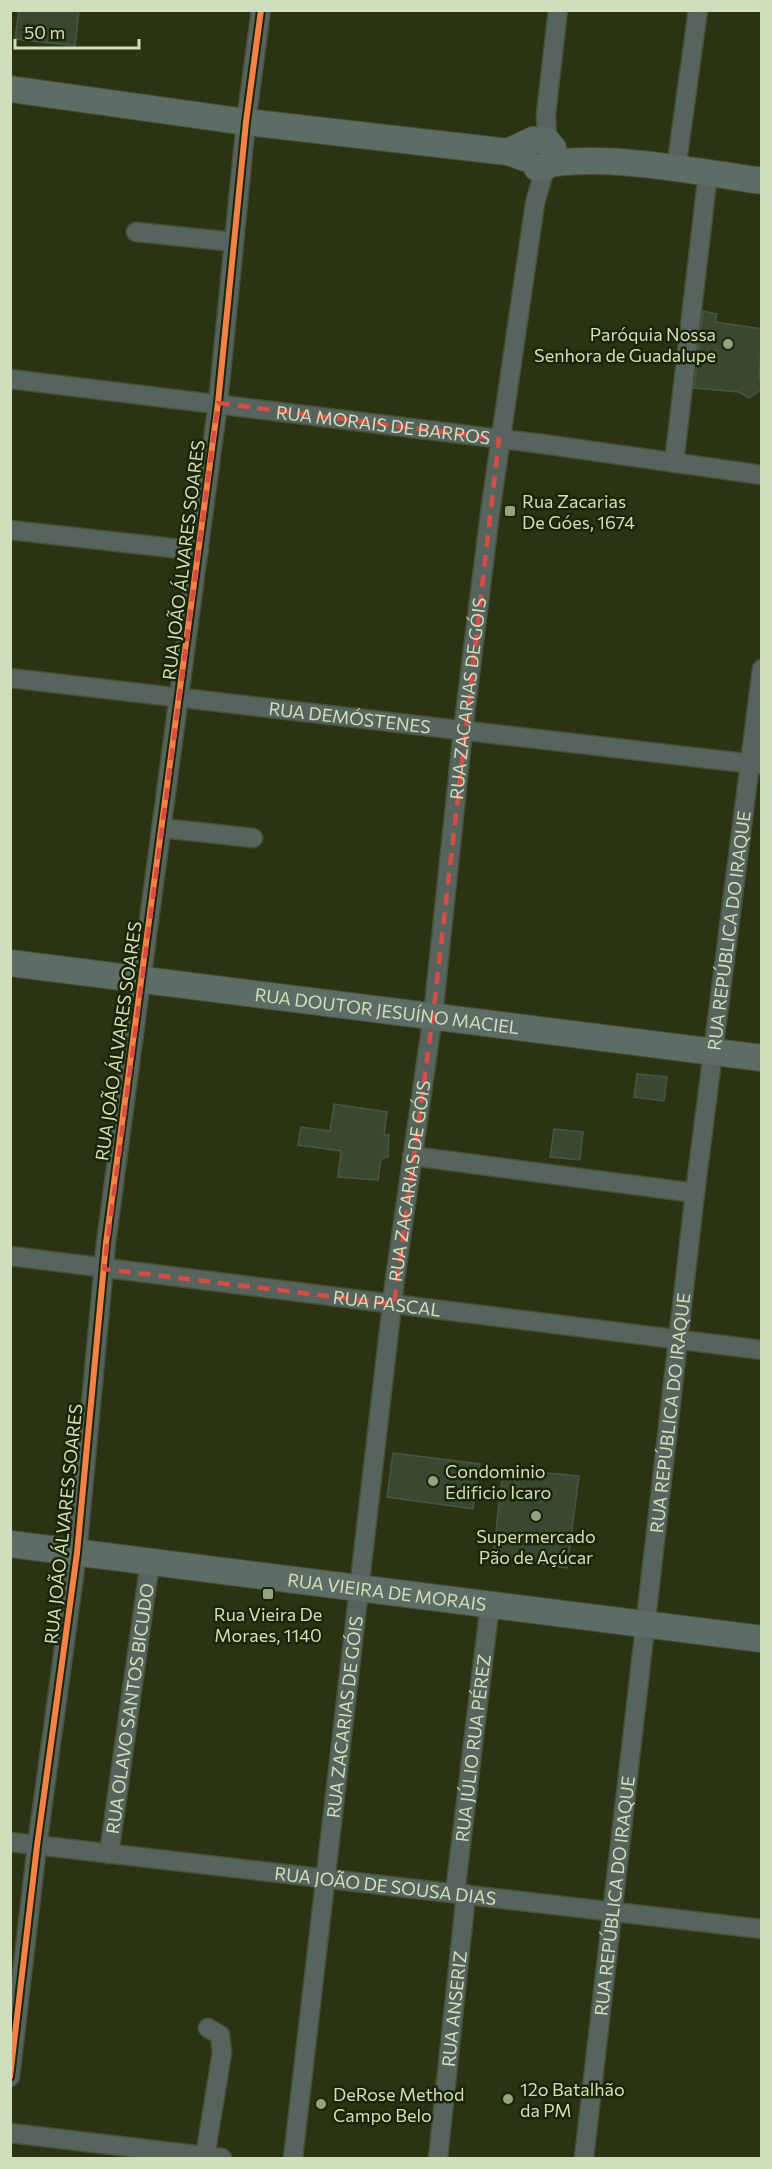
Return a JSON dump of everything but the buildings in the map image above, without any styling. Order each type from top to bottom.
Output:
[{"type":"street","name":"RUA JOÃO ÁLVARES SOARES","points":[[10,2077],[37,1846],[77,1553],[104,1269],[218,403],[246,122],[261,10]]},
{"type":"street","name":"RUA ZACARIAS DE GÓIS","points":[[293,2158],[412,1156],[433,1015],[463,730],[499,439],[535,203],[539,154],[558,10]]},
{"type":"street","points":[[676,169],[698,10]]},
{"type":"street","points":[[10,89],[246,122],[676,169],[762,181]]},
{"type":"street","points":[[674,463],[708,173]]},
{"type":"street","points":[[136,232],[234,242]]},
{"type":"street","name":"RUA MORAIS DE BARROS","points":[[10,379],[218,403],[760,473]]},
{"type":"street","points":[[10,530],[199,551]]},
{"type":"street","name":"RUA REPÚBLICA DO IRAQUE","points":[[584,2158],[712,1052],[756,765],[762,669]]},
{"type":"street","name":"RUA DEMÓSTENES","points":[[10,678],[756,765]]},
{"type":"street","points":[[162,828],[253,838]]},
{"type":"street","name":"RUA DOUTOR JESUÍNO MACIEL","points":[[10,963],[762,1058]]},
{"type":"street","points":[[412,1156],[695,1193]]},
{"type":"street","name":"RUA PASCAL","points":[[10,1256],[762,1350]]},
{"type":"street","name":"RUA VIEIRA DE MORAIS","points":[[10,1544],[762,1639]]},
{"type":"street","name":"RUA OLAVO SANTOS BICUDO","points":[[109,1854],[150,1562]]},
{"type":"street","name":"RUA JÚLIO RUA PÉREZ","points":[[460,1894],[490,1604]]},
{"type":"street","name":"RUA JOÃO DE SOUSA DIAS","points":[[10,1842],[762,1929]]},
{"type":"street","name":"RUA ANSERIZ","points":[[438,2158],[460,1894]]},
{"type":"street","points":[[10,2133],[213,2157],[222,2053],[220,2035],[208,2028]]},
{"type":"highlighted area","points":[[218,403],[499,439],[433,1015],[394,1304],[104,1269]]},
{"type":"cycle path","points":[[10,2077],[37,1846],[77,1553],[106,1243],[218,403],[246,122],[261,10]]},
{"type":"place","name":"Paróquia Nossa Senhora de Guadalupe","points":[[728,344]]},
{"type":"place","name":"Rua Zacarias De Góes, 1674","points":[[510,511]]},
{"type":"place","name":"Condominio Edificio Icaro","points":[[433,1481]]},
{"type":"place","name":"Supermercado Pão de Açúcar","points":[[536,1516]]},
{"type":"place","name":"Rua Vieira De Moraes, 1140","points":[[268,1594]]},
{"type":"place","name":"12o Batalhão da PM","points":[[508,2099]]},
{"type":"place","name":"DeRose Method Campo Belo","points":[[321,2104]]}]
